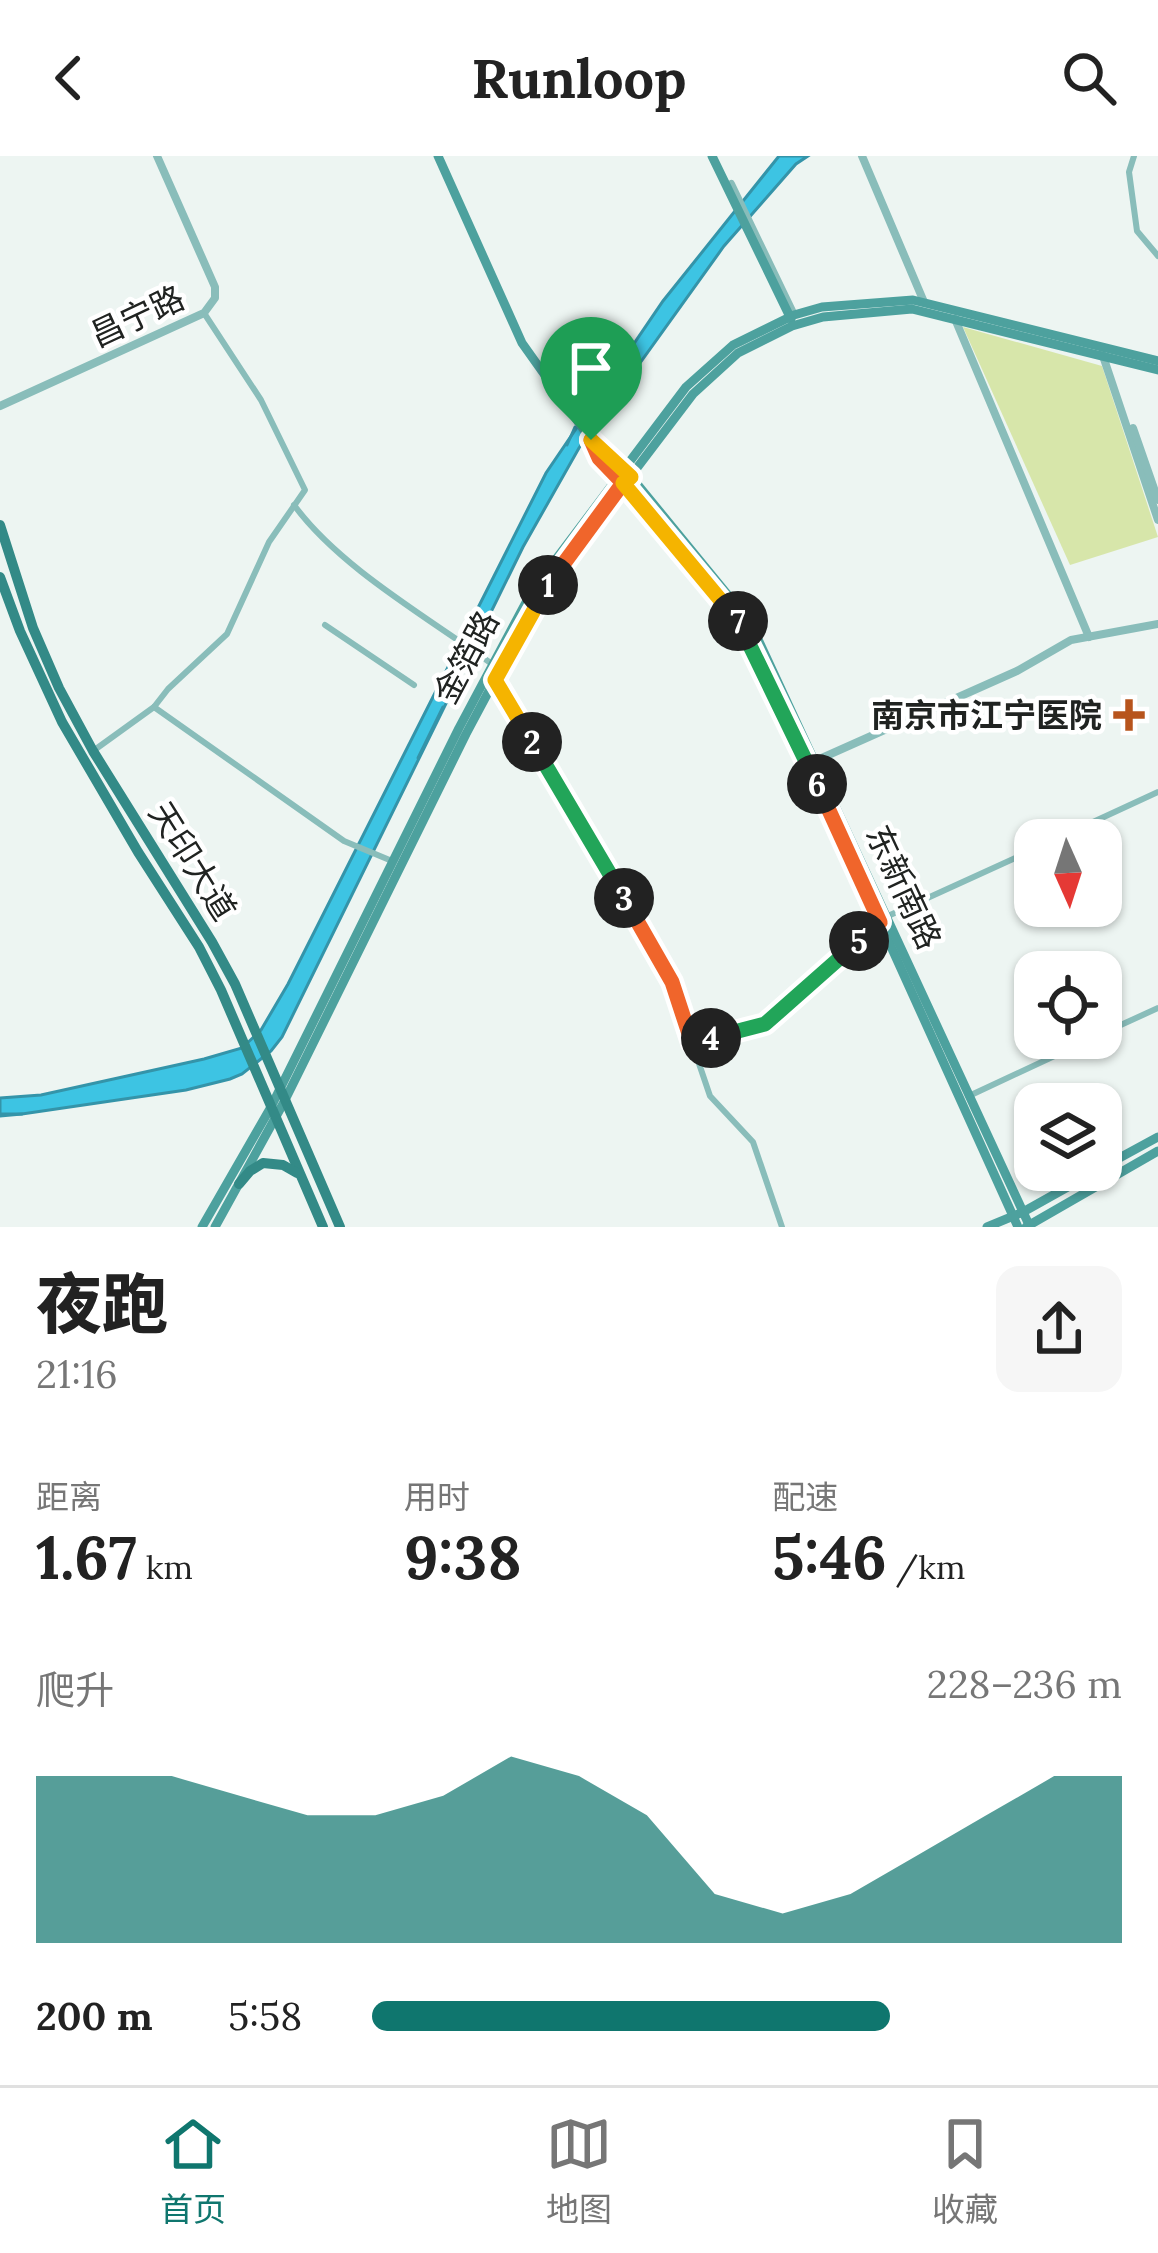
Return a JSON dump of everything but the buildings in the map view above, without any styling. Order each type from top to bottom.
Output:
[{"type":"main road","points":[[437,156],[521,343],[591,440],[624,476]]},
{"type":"main road","points":[[715,156],[793,319]]},
{"type":"main road","name":"金箔路","points":[[282,1096],[539,597],[686,387],[733,346],[821,308],[913,300],[1158,370]]},
{"type":"main road","name":"金箔路","points":[[793,319],[912,309],[1158,361]]},
{"type":"main road","name":"金箔路","points":[[282,1096],[459,728],[532,591],[624,476]]},
{"type":"main road","name":"东新南路","points":[[624,476],[750,622],[1023,1222]]},
{"type":"main road","name":"东新南路","points":[[624,476],[742,627],[971,1096],[1023,1222]]},
{"type":"main road","name":"天印大道","points":[[0,525],[46,660],[94,752],[212,942],[255,1027],[340,1227]]},
{"type":"main road","name":"天印大道","points":[[0,577],[62,722],[199,947],[323,1227]]},
{"type":"main road","points":[[215,1227],[282,1096]]},
{"type":"main road","points":[[202,1227],[273,1113]]},
{"type":"main road","points":[[1122,1156],[1158,1136]]},
{"type":"main road","points":[[987,1227],[1023,1222],[1158,1151]]},
{"type":"main road","points":[[239,1184],[263,1163],[287,1167],[301,1178]]},
{"type":"main road","points":[[1023,1222],[1068,1191]]},
{"type":"street","name":"昌宁路","points":[[0,406],[204,313],[215,298],[157,156]]},
{"type":"street","points":[[862,156],[924,302]]},
{"type":"street","points":[[1134,156],[1129,172],[1137,231],[1158,256]]},
{"type":"street","points":[[94,752],[154,707],[227,634],[269,542],[305,490],[261,400],[204,313]]},
{"type":"street","points":[[955,319],[1089,637]]},
{"type":"street","points":[[1104,351],[1158,500]]},
{"type":"street","points":[[1104,351],[1158,520]]},
{"type":"street","points":[[294,506],[356,567],[493,664]]},
{"type":"street","points":[[815,761],[1017,671],[1071,640],[1158,624]]},
{"type":"street","points":[[325,625],[414,685]]},
{"type":"street","points":[[495,680],[672,982],[710,1096],[753,1142],[782,1227]]},
{"type":"street","points":[[154,707],[344,841],[394,862]]},
{"type":"street","points":[[1100,819],[1158,792]]},
{"type":"street","points":[[692,1043],[765,1024],[884,919],[1014,859]]},
{"type":"street","points":[[1122,1025],[1158,1008]]},
{"type":"street","points":[[971,1096],[1049,1059]]},
{"type":"green space","points":[[963,327],[1102,366],[1158,537],[1070,565]]},
{"type":"water","points":[[779,156],[808,156],[724,246],[579,448],[523,547],[271,1051],[242,1074],[186,1090],[0,1114],[0,1098],[41,1095],[204,1059],[242,1048],[261,1030],[546,473],[663,301]]},
{"type":"waterway","points":[[580,418],[634,344]]},
{"type":"waterway","points":[[567,445],[575,427]]},
{"type":"waterway","points":[[418,758],[443,707]]},
{"type":"waterway","points":[[0,1116],[22,1114]]},
{"type":"place","name":"南京市江宁医院","points":[[1129,715]]},
{"type":"route","points":[[591,440],[599,458],[623,483],[539,597],[495,680],[672,982],[692,1043],[765,1024],[880,922],[742,627],[623,483],[631,477],[624,467],[591,440]]}]
